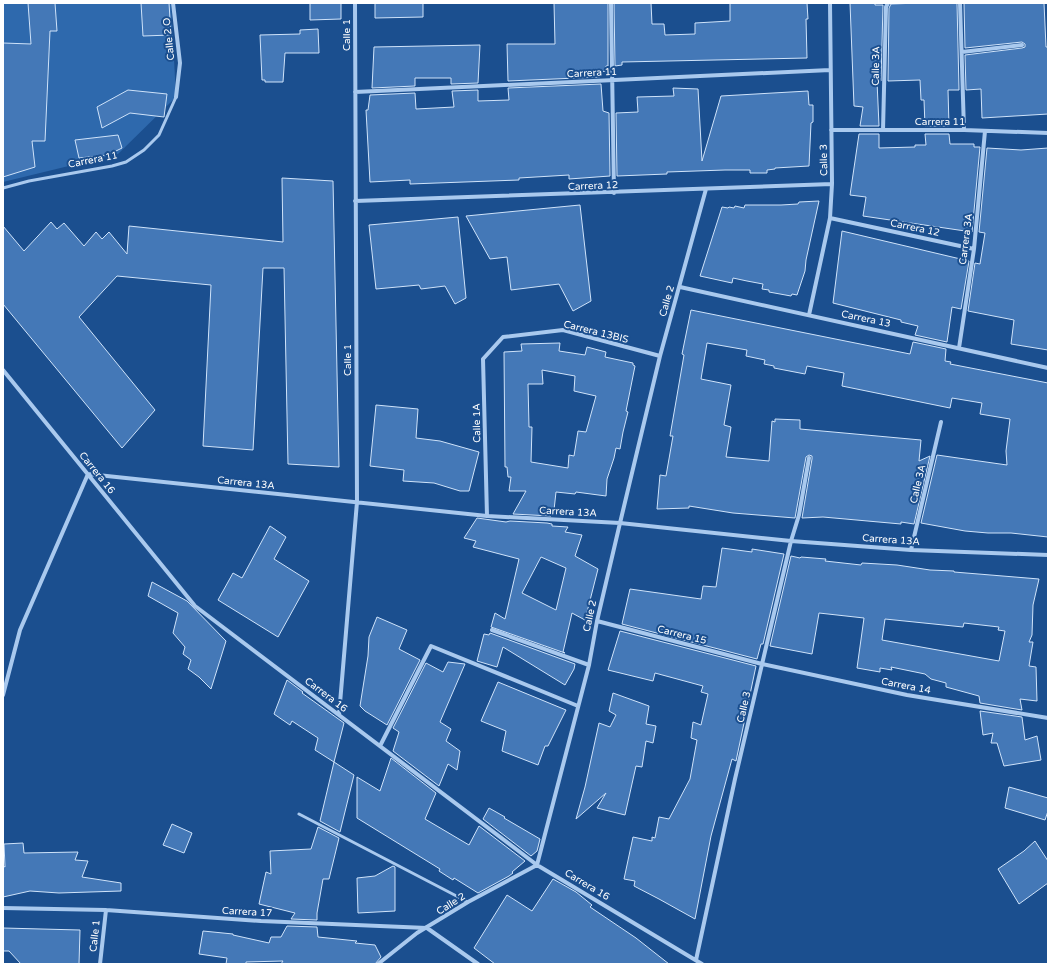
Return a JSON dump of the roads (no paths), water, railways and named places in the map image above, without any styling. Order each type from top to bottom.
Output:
[{"type":"street","name":"Calle 2 O","points":[[173,3],[180,63],[176,97]]},
{"type":"street","name":"Calle 1","points":[[339,715],[357,502],[355,3]]},
{"type":"street","points":[[611,3],[614,193]]},
{"type":"street","name":"Calle 3","points":[[809,315],[830,218],[832,184],[830,3]]},
{"type":"street","name":"Calle 3A","points":[[883,130],[886,7],[888,3]]},
{"type":"street","points":[[960,3],[964,130]]},
{"type":"street","points":[[962,52],[1022,45]]},
{"type":"street","name":"Carrera 11","points":[[355,92],[830,70]]},
{"type":"street","name":"Carrera 11","points":[[831,130],[964,130],[1048,132]]},
{"type":"street","name":"Carrera 3A","points":[[959,348],[974,249],[985,131]]},
{"type":"street","name":"Carrera 12","points":[[355,201],[706,190],[832,184]]},
{"type":"street","name":"Calle 2","points":[[378,964],[417,934],[468,902],[537,865],[589,665],[597,621],[660,356],[706,190]]},
{"type":"street","name":"Carrera 12","points":[[830,218],[974,249]]},
{"type":"street","name":"Carrera 13","points":[[680,287],[1048,368]]},
{"type":"street","name":"Carrera 13BIS","points":[[503,337],[563,330],[660,356]]},
{"type":"street","name":"Calle 1A","points":[[487,516],[483,359],[503,337]]},
{"type":"street","name":"Carrera 16","points":[[3,370],[195,606],[537,865],[702,964]]},
{"type":"street","name":"Calle 3A","points":[[911,550],[942,422]]},
{"type":"street","name":"Calle 3","points":[[696,960],[762,664],[791,541],[799,515],[809,458]]},
{"type":"street","points":[[3,695],[20,630],[88,474]]},
{"type":"street","name":"Carrera 13A","points":[[88,474],[487,516],[620,523],[791,541],[911,550],[1048,556]]},
{"type":"street","name":"Carrera 15","points":[[597,621],[762,664]]},
{"type":"street","points":[[492,630],[589,665]]},
{"type":"street","points":[[380,746],[431,646],[578,706]]},
{"type":"street","name":"Carrera 14","points":[[762,664],[907,695],[1048,718]]},
{"type":"street","name":"Carrera 17","points":[[3,908],[106,910],[261,921],[427,928]]},
{"type":"street","name":"Calle 1","points":[[100,964],[106,910]]},
{"type":"street","points":[[427,928],[478,964]]},
{"type":"lane","name":"Carrera 11","points":[[3,188],[28,181],[112,166],[126,162],[144,150],[159,135],[176,97]]},
{"type":"lane","points":[[299,814],[468,902]]}]
